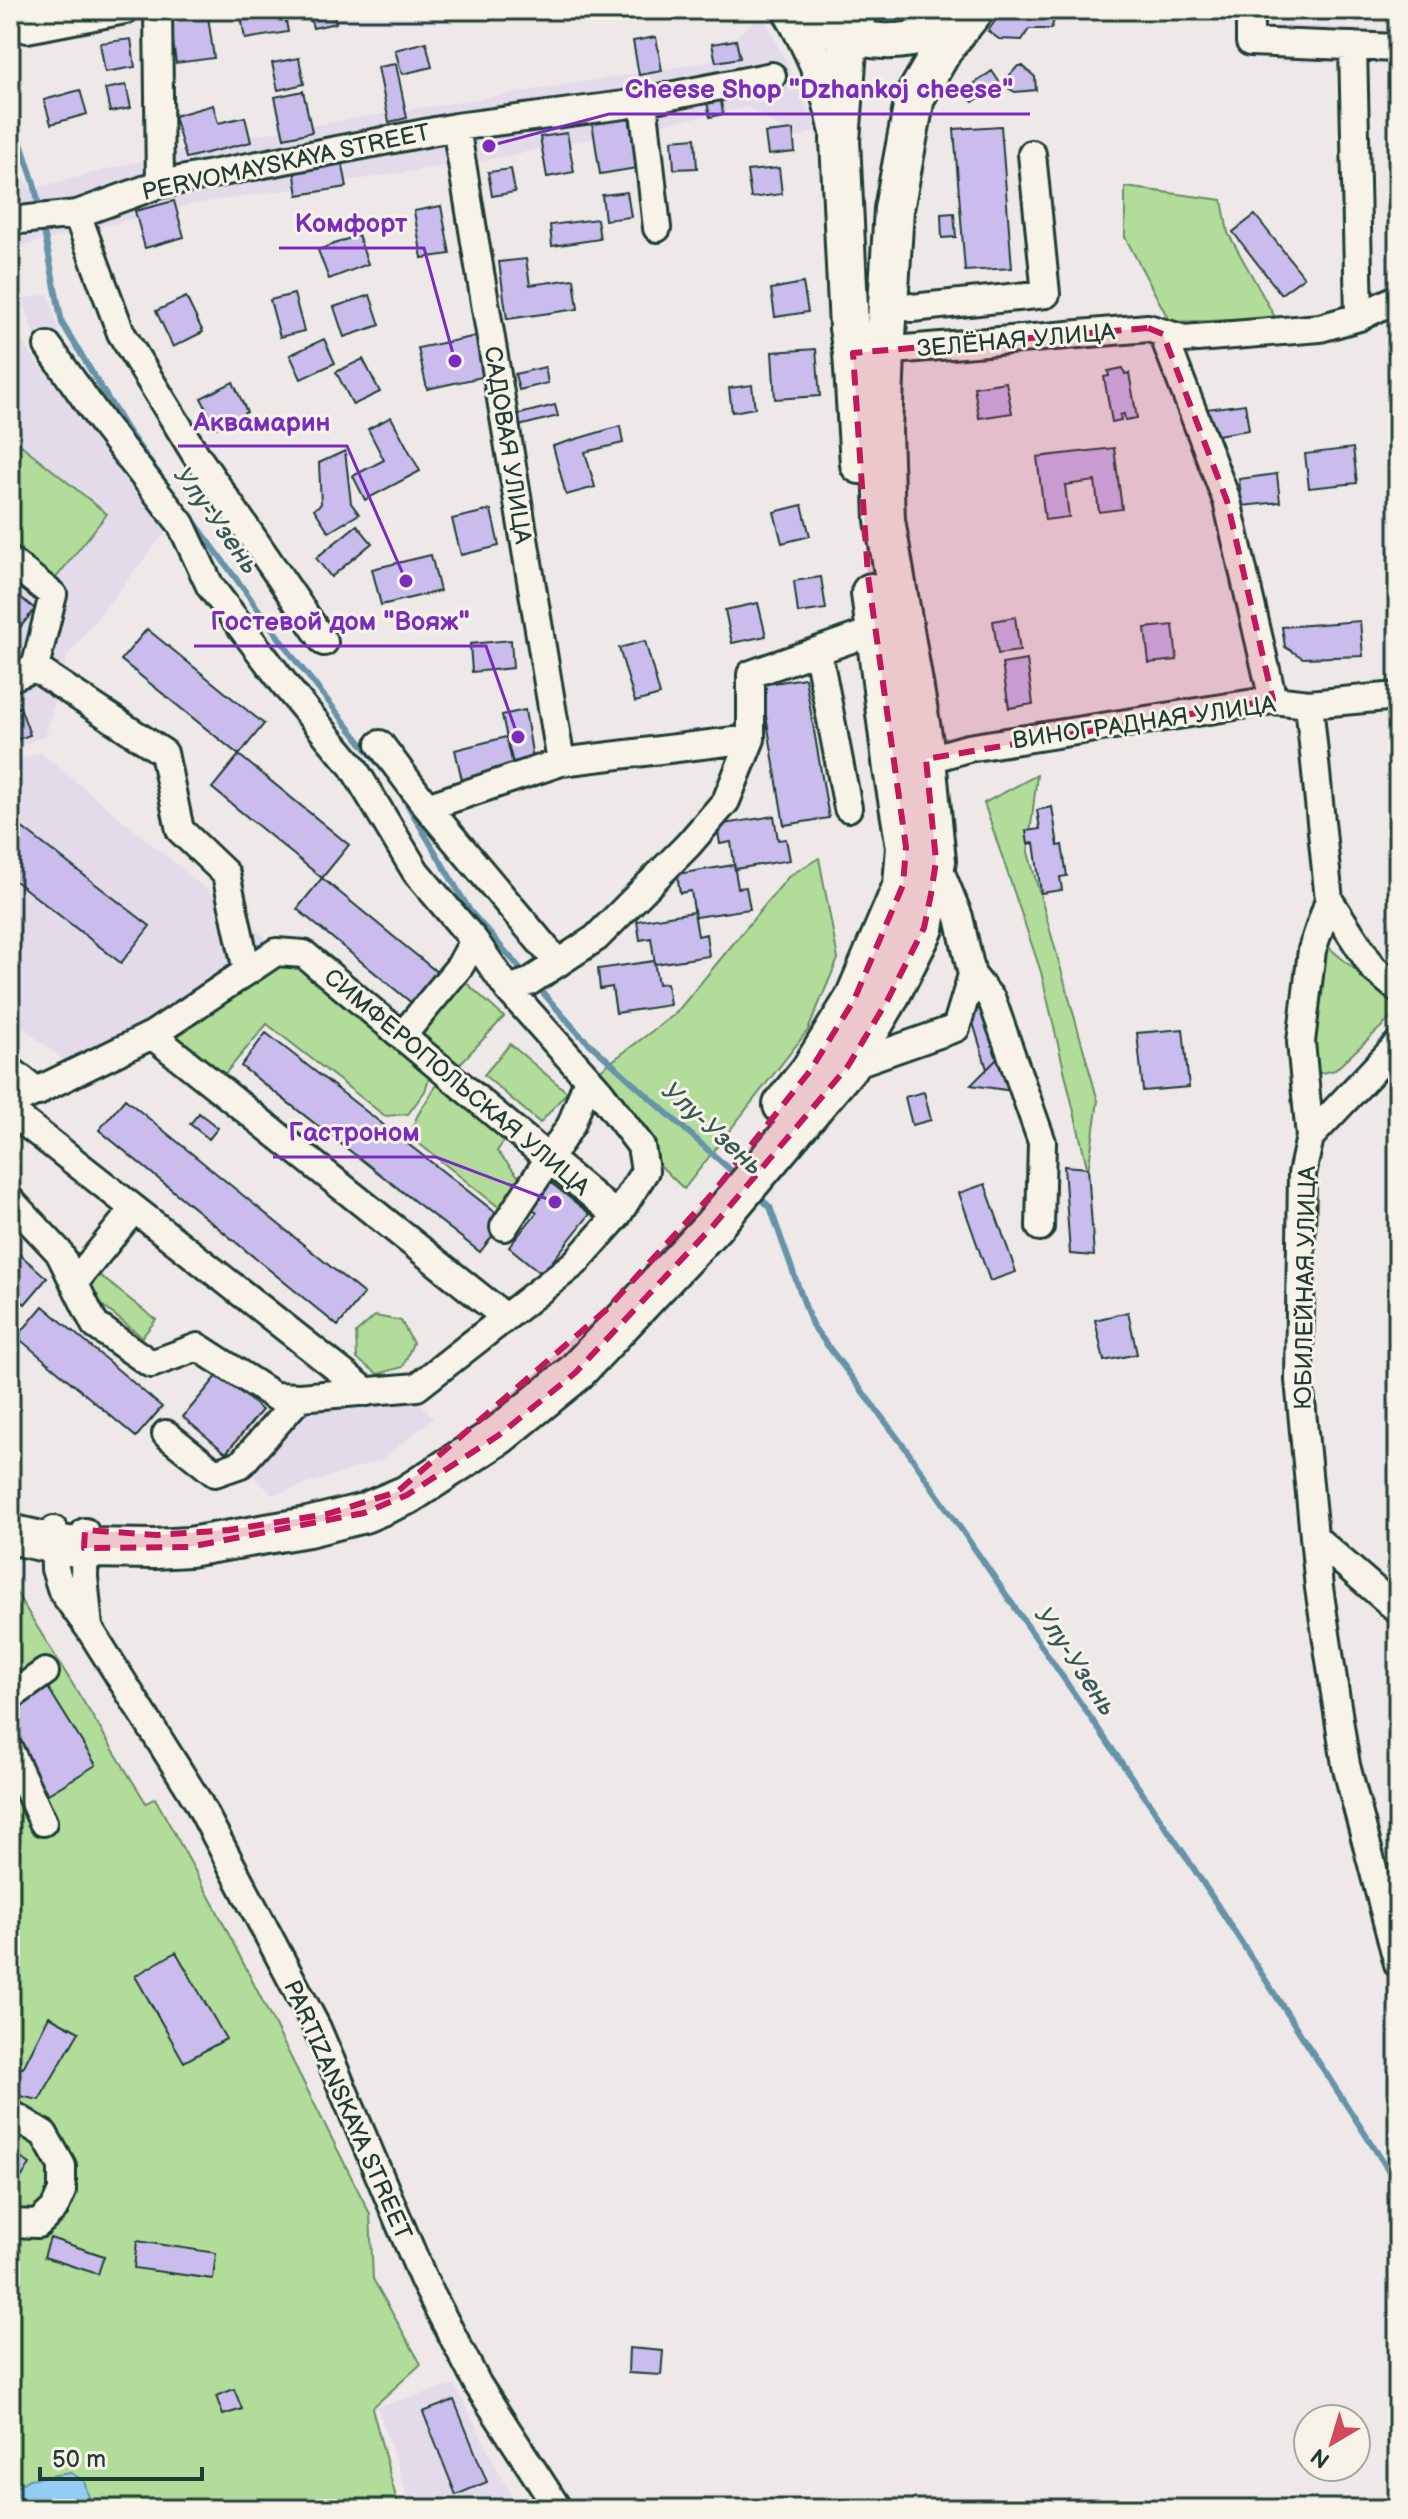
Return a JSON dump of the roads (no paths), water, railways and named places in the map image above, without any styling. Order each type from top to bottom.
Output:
[{"type":"highway","points":[[10,1536],[157,1535],[229,1530],[327,1514],[397,1492],[492,1416],[606,1310],[719,1202],[751,1164],[848,1066],[887,1001],[924,928],[936,861],[877,630],[868,576],[869,352],[889,301],[894,209],[915,97],[944,47],[972,10]]},
{"type":"highway","points":[[751,1164],[854,1000],[903,885],[910,764],[885,520],[882,431],[869,352],[849,328],[840,140],[853,23]]},
{"type":"highway","points":[[10,1516],[69,1537],[127,1549],[189,1547],[308,1527],[364,1513],[407,1495],[499,1435],[575,1373],[699,1242],[719,1202]]},
{"type":"main road","points":[[790,10],[811,47],[829,93],[840,140]]},
{"type":"main road","points":[[799,10],[820,25],[853,23],[877,42],[906,40],[934,33],[972,10]]},
{"type":"street","points":[[27,29],[125,10]]},
{"type":"street","points":[[158,10],[160,184]]},
{"type":"street","points":[[1250,10],[1250,42],[1398,48]]},
{"type":"street","points":[[1353,46],[1359,317]]},
{"type":"street","name":"PERVOMAYSKAYA STREET","points":[[10,221],[77,214],[160,184],[456,127],[643,101],[772,76]]},
{"type":"street","points":[[643,101],[657,228]]},
{"type":"street","name":"САДОВАЯ УЛИЦА","points":[[456,127],[561,762]]},
{"type":"street","points":[[889,301],[912,308],[1046,294],[1032,154]]},
{"type":"street","points":[[77,214],[121,333],[196,455],[324,642]]},
{"type":"street","name":"ЗЕЛЁНАЯ УЛИЦА","points":[[869,352],[1156,331],[1184,339],[1320,328],[1359,317],[1398,298]]},
{"type":"street","points":[[1156,331],[1227,501],[1273,700]]},
{"type":"street","points":[[10,1200],[59,1252],[95,1325],[151,1364],[198,1347],[274,1396],[300,1397],[417,1387],[575,1263],[617,1216],[645,1171],[641,1146],[588,1079],[524,983],[474,940],[416,872],[353,767],[289,690],[210,586],[181,524],[103,424],[48,346]]},
{"type":"street","points":[[10,561],[53,595],[35,668]]},
{"type":"street","points":[[524,983],[596,938],[688,845],[726,801],[751,739],[751,674],[877,630]]},
{"type":"street","points":[[818,652],[848,808]]},
{"type":"street","points":[[10,678],[35,668]]},
{"type":"street","points":[[35,668],[164,753],[180,830],[226,874],[247,971]]},
{"type":"street","name":"ВИНОГРАДНАЯ УЛИЦА","points":[[910,764],[968,748],[1273,700],[1309,704],[1398,696]]},
{"type":"street","name":"ЮБИЛЕЙНАЯ УЛИЦА","points":[[1309,704],[1329,900],[1312,950],[1301,1042],[1310,1137],[1302,1174],[1299,1380],[1314,1537],[1346,1765],[1398,1964]]},
{"type":"street","points":[[427,807],[561,762],[751,739]]},
{"type":"street","points":[[380,744],[427,807],[558,963]]},
{"type":"street","points":[[936,861],[959,917],[972,975],[992,1000],[1042,1142],[1040,1227]]},
{"type":"street","points":[[1329,900],[1373,968],[1398,989]]},
{"type":"street","points":[[402,1036],[460,966],[474,940]]},
{"type":"street","name":"СИМФЕРОПОЛЬСКАЯ УЛИЦА","points":[[10,1104],[152,1035],[276,952],[304,954],[617,1216]]},
{"type":"street","points":[[848,1066],[956,1028],[972,975]]},
{"type":"street","points":[[152,1035],[505,1317]]},
{"type":"street","points":[[1310,1137],[1398,1044]]},
{"type":"street","points":[[10,1070],[38,1092]]},
{"type":"street","points":[[504,1227],[571,1125],[588,1079]]},
{"type":"street","points":[[10,1111],[367,1392]]},
{"type":"street","points":[[74,1283],[134,1209]]},
{"type":"street","points":[[166,1434],[215,1473],[241,1464],[300,1397]]},
{"type":"street","points":[[10,1536],[62,1591]]},
{"type":"street","name":"PARTIZANSKAYA STREET","points":[[69,1537],[55,1569],[62,1591],[89,1628],[197,1800],[317,2028],[424,2281],[478,2385],[558,2509]]},
{"type":"street","name":"PARTIZANSKAYA STREET","points":[[69,1537],[87,1600],[89,1628]]},
{"type":"street","points":[[1314,1537],[1398,1610]]},
{"type":"street","points":[[87,1600],[110,1561],[127,1549]]},
{"type":"street","points":[[10,1697],[45,1672]]},
{"type":"street","points":[[10,1751],[43,1822]]},
{"type":"street","points":[[10,2113],[44,2134],[62,2166],[62,2191],[54,2209],[38,2224],[10,2223]]},
{"type":"water","points":[[71,2473],[84,2481],[89,2498],[77,2509],[10,2509],[10,2491],[29,2479]]},
{"type":"waterway","name":"Улу-Узень","points":[[10,110],[40,211]]},
{"type":"waterway","name":"Улу-Узень","points":[[43,226],[62,323],[127,430],[172,492]]},
{"type":"waterway","name":"Улу-Узень","points":[[191,517],[296,661],[387,775]]},
{"type":"waterway","name":"Улу-Узень","points":[[397,787],[470,911],[526,975]]},
{"type":"waterway","name":"Улу-Узень","points":[[537,986],[580,1035],[737,1176]]},
{"type":"waterway","name":"Улу-Узень","points":[[757,1195],[770,1207],[812,1325],[906,1449],[1185,1855],[1398,2185]]},
{"type":"place","name":"Cheese Shop \"Dzhankoj cheese\"","points":[[489,146]]},
{"type":"place","name":"Комфорт","points":[[455,361]]},
{"type":"place","name":"Аквамарин","points":[[406,581]]},
{"type":"place","name":"Гостевой дом \"Вояж\"","points":[[518,737]]},
{"type":"place","name":"Гастроном","points":[[555,1202]]}]
